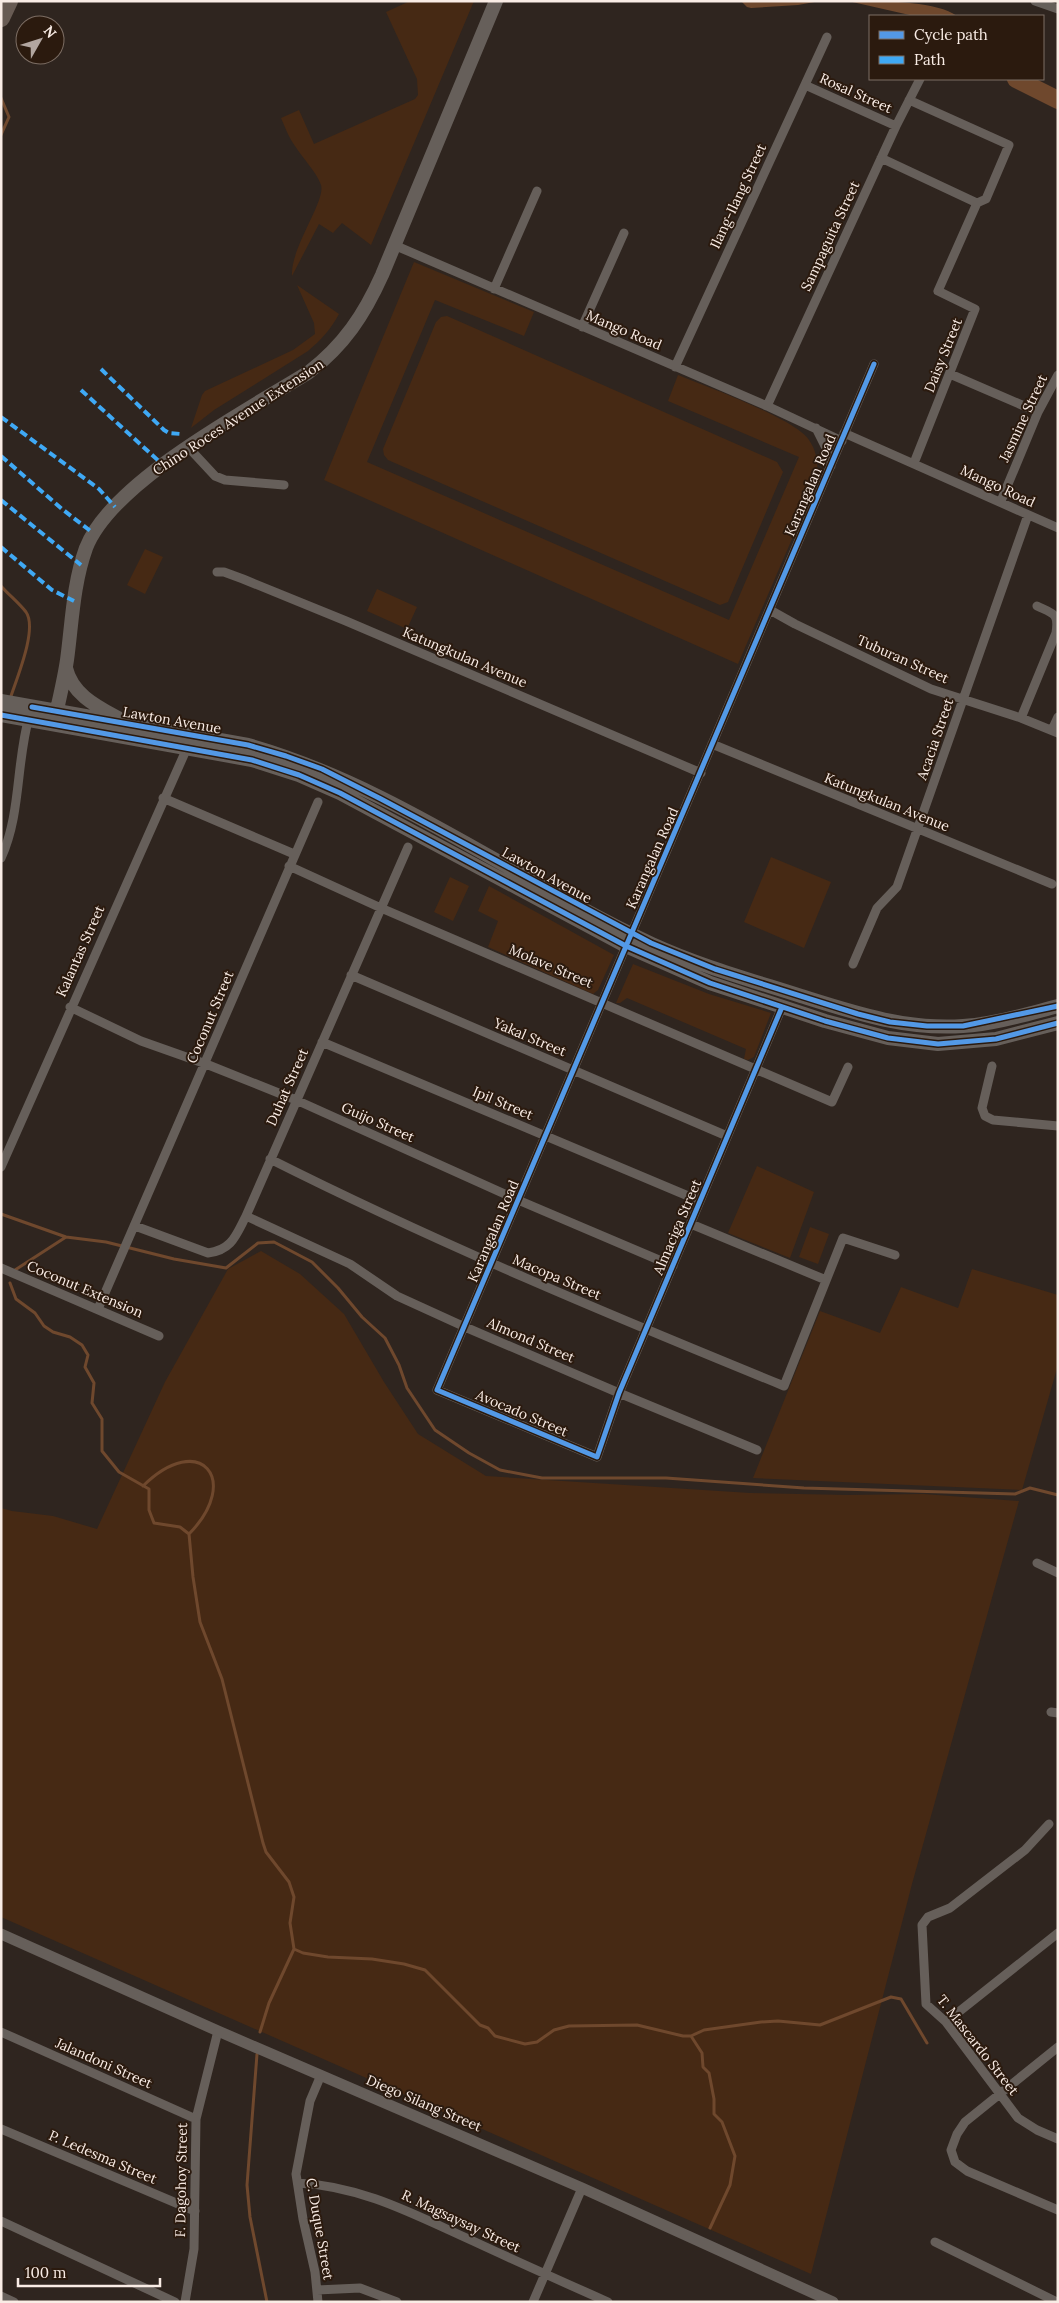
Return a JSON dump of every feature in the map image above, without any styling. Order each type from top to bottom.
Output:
[{"type":"highway","points":[[1,18],[9,1]]},
{"type":"main road","name":"Chino Roces Avenue Extension","points":[[54,725],[66,667],[74,601],[81,565],[93,533],[114,507],[162,464],[309,372],[331,355],[347,337],[362,315],[394,245],[496,1]]},
{"type":"main road","points":[[66,667],[69,680],[75,688],[99,707],[128,724]]},
{"type":"main road","name":"Lawton Avenue","points":[[1,701],[19,713],[54,725],[252,760],[281,769],[340,793],[629,939],[651,944],[715,969],[890,1022],[927,1026],[963,1026],[1058,1006]]},
{"type":"main road","name":"Lawton Avenue","points":[[19,713],[56,710],[248,745],[322,769],[710,983],[857,1031],[913,1043],[971,1042],[1022,1033],[1058,1024]]},
{"type":"street","points":[[1035,1],[1058,9]]},
{"type":"street","name":"Ilang-Ilang Street","points":[[675,367],[828,37]]},
{"type":"street","name":"Sampaguita Street","points":[[766,406],[896,126],[919,80]]},
{"type":"street","name":"Rosal Street","points":[[805,85],[896,126]]},
{"type":"street","name":"Daisy Street","points":[[909,100],[1009,145],[986,199],[977,203],[938,291],[975,309],[914,463]]},
{"type":"street","points":[[881,158],[977,203]]},
{"type":"street","points":[[494,289],[537,191]]},
{"type":"street","points":[[582,326],[624,233]]},
{"type":"street","name":"Mango Road","points":[[394,245],[816,428],[914,463],[1058,528]]},
{"type":"street","name":"Karangalan Road","points":[[437,1390],[874,364]]},
{"type":"street","points":[[950,374],[1038,412]]},
{"type":"street","name":"Jasmine Street","points":[[1000,501],[1038,412],[1058,375]]},
{"type":"street","points":[[816,428],[828,452],[831,466]]},
{"type":"street","points":[[188,447],[215,476],[225,480],[284,485]]},
{"type":"street","name":"Acacia Street","points":[[853,964],[877,908],[897,887],[1028,515]]},
{"type":"street","name":"Katungkulan Avenue","points":[[217,572],[230,574],[346,621],[701,773]]},
{"type":"street","points":[[1021,718],[1056,633],[1058,622],[1051,613],[1037,606]]},
{"type":"street","name":"Tuburan Street","points":[[770,610],[794,624],[932,689],[964,698],[1055,732]]},
{"type":"street","points":[[1,858],[6,847],[14,811],[20,760],[19,713]]},
{"type":"street","points":[[1055,732],[1058,717]]},
{"type":"street","name":"Katungkulan Avenue","points":[[712,744],[1052,884]]},
{"type":"street","name":"Kalantas Street","points":[[1,1167],[70,1007],[187,748]]},
{"type":"street","points":[[163,798],[294,854]]},
{"type":"street","name":"Coconut Street","points":[[98,1309],[206,1064],[288,866],[318,802]]},
{"type":"street","name":"Duhat Street","points":[[136,1226],[208,1253],[219,1252],[231,1243],[246,1216],[408,847]]},
{"type":"street","name":"Molave Street","points":[[288,866],[381,908],[832,1102],[848,1068]]},
{"type":"street","name":"Yakal Street","points":[[351,975],[727,1136]]},
{"type":"street","name":"Guijo Street","points":[[70,1007],[141,1042],[206,1064],[296,1100],[518,1200],[673,1266]]},
{"type":"street","name":"Almaciga Street","points":[[598,1457],[619,1394],[782,1007]]},
{"type":"street","name":"Ipil Street","points":[[322,1042],[700,1201]]},
{"type":"street","points":[[992,1066],[982,1108],[985,1116],[993,1120],[1058,1126]]},
{"type":"street","name":"Macopa Street","points":[[270,1159],[367,1208],[491,1264],[784,1386],[826,1280]]},
{"type":"street","name":"Almond Street","points":[[246,1216],[350,1264],[397,1296],[619,1394],[758,1450]]},
{"type":"street","points":[[691,1224],[826,1280],[843,1238],[894,1255]]},
{"type":"street","name":"Coconut Extension","points":[[1,1268],[159,1336]]},
{"type":"street","name":"Avocado Street","points":[[437,1390],[598,1457]]},
{"type":"street","points":[[1037,1562],[1058,1573]]},
{"type":"street","name":"T. Mascardo Street","points":[[1049,1824],[1025,1850],[950,1908],[928,1917],[922,1925],[926,2004],[946,2022],[1018,2118],[1037,2130],[1058,2139]]},
{"type":"street","points":[[946,2022],[1058,1933]]},
{"type":"street","name":"Diego Silang Street","points":[[1,1934],[218,2031],[582,2188],[833,2302]]},
{"type":"street","name":"F. Dagohoy Street","points":[[185,2302],[194,2249],[196,2119],[218,2031]]},
{"type":"street","name":"Jalandoni Street","points":[[1,2032],[196,2119]]},
{"type":"street","points":[[1058,2047],[965,2122],[957,2134],[951,2150],[955,2162],[967,2171],[1058,2210]]},
{"type":"street","name":"C. Duque Street","points":[[318,2302],[315,2272],[303,2219],[296,2174],[310,2101],[321,2075]]},
{"type":"street","name":"P. Ledesma Street","points":[[1,2129],[195,2211]]},
{"type":"street","name":"R. Magsaysay Street","points":[[298,2183],[326,2184],[349,2189],[396,2206],[608,2302]]},
{"type":"street","points":[[533,2302],[582,2188]]},
{"type":"street","points":[[1,2221],[175,2302]]},
{"type":"street","points":[[935,2242],[1057,2302]]},
{"type":"street","points":[[317,2290],[360,2288],[397,2302]]},
{"type":"street","points":[[1,2296],[14,2302]]},
{"type":"shaded area","points":[[410,1],[474,1],[371,245],[342,223],[333,233],[319,224],[292,276],[296,252],[318,202],[321,185],[313,170],[293,143],[281,118],[299,110],[314,144],[415,99],[418,95],[417,79],[386,12]]},
{"type":"shaded area","points":[[741,1],[820,1],[798,5],[751,8]]},
{"type":"shaded area","points":[[848,1],[905,2],[935,7],[955,15],[910,15]]},
{"type":"shaded area","points":[[414,262],[534,312],[524,336],[435,300],[367,462],[729,620],[799,457],[668,401],[678,375],[769,413],[801,432],[809,440],[817,460],[817,481],[738,664],[324,480]]},
{"type":"shaded area","points":[[297,285],[339,314],[329,329],[308,351],[214,410],[191,428],[205,391],[293,350],[315,334],[314,323]]},
{"type":"shaded area","points":[[447,316],[777,462],[783,472],[728,602],[720,605],[388,460],[384,455],[383,449],[436,322],[441,317]]},
{"type":"shaded area","points":[[145,549],[163,557],[145,594],[127,585]]},
{"type":"shaded area","points":[[377,589],[417,607],[407,629],[367,611]]},
{"type":"shaded area","points":[[771,857],[831,882],[804,948],[744,922]]},
{"type":"shaded area","points":[[450,877],[469,886],[453,921],[434,912]]},
{"type":"shaded area","points":[[489,886],[614,955],[598,990],[593,994],[488,947],[498,921],[478,911]]},
{"type":"shaded area","points":[[633,964],[709,994],[771,1013],[754,1057],[748,1060],[744,1059],[746,1049],[627,998],[620,1003],[616,1003]]},
{"type":"shaded area","points":[[757,1166],[814,1192],[790,1258],[728,1233]]},
{"type":"shaded area","points":[[810,1227],[829,1234],[818,1264],[799,1257]]},
{"type":"shaded area","points":[[261,1251],[300,1274],[344,1314],[384,1382],[418,1434],[486,1476],[750,1493],[923,1494],[1019,1501],[912,1884],[811,2274],[1,1917],[1,1508],[53,1516],[97,1529],[165,1382],[228,1269]]},
{"type":"shaded area","points":[[972,1269],[1058,1295],[1058,1365],[1022,1490],[753,1478],[820,1311],[880,1333],[901,1287],[958,1308]]},
{"type":"waterway","points":[[1018,80],[1058,100]]},
{"type":"waterway","points":[[1,98],[9,117],[1,135]]},
{"type":"waterway","points":[[1,586],[26,612],[29,620],[28,642],[25,655],[10,699]]},
{"type":"waterway","points":[[1,1214],[66,1237],[106,1242],[174,1259],[226,1268],[258,1243],[274,1242],[312,1262],[338,1288],[362,1317],[385,1338],[399,1365],[407,1388],[435,1430],[469,1453],[500,1470],[542,1478],[666,1478],[804,1488],[1015,1494],[1030,1488],[1058,1495]]},
{"type":"waterway","points":[[15,1270],[66,1237]]},
{"type":"waterway","points":[[10,1283],[16,1299],[35,1313],[44,1326],[53,1332],[70,1337],[82,1345],[88,1355],[85,1367],[94,1383],[92,1403],[102,1419],[102,1451],[119,1472],[149,1489],[149,1510],[154,1523],[180,1527],[189,1534],[200,1622],[222,1679],[263,1843],[266,1852],[289,1882],[294,1897],[290,1923],[294,1949],[303,1953],[328,1957],[372,1959],[404,1964],[425,1970],[480,2025],[488,2028],[495,2036],[525,2044],[537,2042],[554,2030],[569,2026],[637,2025],[683,2036],[691,2036],[704,2030],[761,2022],[778,2021],[820,2025],[891,1997],[901,1999],[927,2043]]},
{"type":"waterway","points":[[143,1486],[164,1470],[182,1462],[197,1462],[207,1469],[213,1480],[212,1496],[205,1514],[189,1534]]},
{"type":"waterway","points":[[260,2032],[269,2003],[294,1949]]},
{"type":"waterway","points":[[691,2036],[702,2053],[703,2067],[709,2073],[714,2099],[714,2114],[722,2122],[735,2156],[730,2185],[710,2228]]},
{"type":"waterway","points":[[257,2054],[247,2185],[250,2217],[267,2302]]},
{"type":"marked path","points":[[101,369],[164,430],[169,433],[181,434]]},
{"type":"marked path","points":[[81,390],[162,464]]},
{"type":"marked path","points":[[1,417],[99,489],[115,507]]},
{"type":"marked path","points":[[1,456],[93,533]]},
{"type":"marked path","points":[[1,500],[81,565]]},
{"type":"marked path","points":[[1,547],[52,590],[74,601]]},
{"type":"cycle path","points":[[782,1007],[619,1393],[597,1457],[437,1390],[874,364]]},
{"type":"cycle path","points":[[32,707],[248,745],[322,769],[651,943],[715,969],[858,1014],[890,1022],[927,1026],[963,1026],[1058,1006]]},
{"type":"cycle path","points":[[1,715],[252,760],[299,775],[340,793],[626,946],[710,983],[825,1021],[888,1038],[938,1044],[996,1039],[1058,1023]]}]
